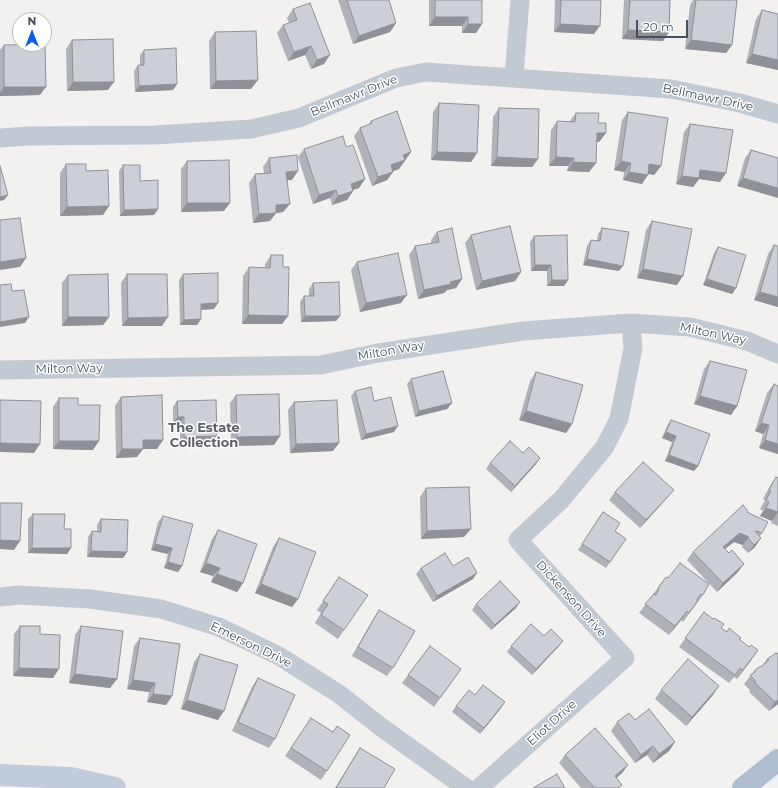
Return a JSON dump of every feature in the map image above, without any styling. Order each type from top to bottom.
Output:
[{"type":"main road","points":[[743,788],[778,760]]},
{"type":"main road","points":[[0,775],[71,778],[114,788]]},
{"type":"street","points":[[514,77],[520,0]]},
{"type":"street","name":"Bellmawr Drive","points":[[0,138],[28,136],[155,136],[251,130],[299,118],[396,78],[426,72],[671,89],[740,103],[778,114]]},
{"type":"street","name":"Milton Way","points":[[0,370],[322,365],[378,353],[508,333],[631,323],[690,327],[747,341],[778,354]]},
{"type":"street","name":"Dickenson Drive","points":[[625,658],[518,540],[561,500],[604,448],[619,419],[633,348],[631,323]]},
{"type":"street","name":"Emerson Drive","points":[[0,597],[19,595],[90,599],[161,609],[219,627],[279,656],[339,694],[381,727],[466,788]]},
{"type":"street","name":"Eliot Drive","points":[[479,788],[625,658]]},
{"type":"building","points":[[347,0],[389,0],[396,23],[359,36]]},
{"type":"building","points":[[435,0],[482,0],[482,24],[468,24],[468,17],[435,17]]},
{"type":"building","points":[[561,0],[601,0],[600,26],[560,24]]},
{"type":"building","points":[[630,0],[670,0],[669,32],[628,30]]},
{"type":"building","points":[[696,0],[737,0],[732,45],[691,40]]},
{"type":"building","points":[[310,3],[330,55],[317,60],[311,46],[294,52],[283,25],[297,20],[293,9]]},
{"type":"building","points":[[762,10],[778,14],[778,60],[752,54]]},
{"type":"building","points":[[256,31],[258,80],[216,81],[215,32]]},
{"type":"building","points":[[113,39],[114,82],[73,82],[72,40]]},
{"type":"building","points":[[4,45],[12,45],[12,52],[45,52],[46,87],[4,87]]},
{"type":"building","points":[[176,48],[177,84],[139,86],[138,65],[144,65],[144,50]]},
{"type":"building","points":[[439,103],[479,105],[477,153],[437,152]]},
{"type":"building","points":[[499,108],[539,109],[538,159],[497,157]]},
{"type":"building","points":[[397,111],[411,152],[403,155],[405,160],[391,165],[393,172],[378,177],[360,128],[372,123],[371,121]]},
{"type":"building","points":[[628,112],[668,118],[661,166],[649,164],[648,175],[629,172],[631,163],[621,161]]},
{"type":"building","points":[[576,113],[599,113],[598,123],[606,123],[606,133],[597,133],[596,163],[573,162],[574,158],[556,157],[557,121],[575,122]]},
{"type":"building","points":[[690,124],[733,130],[726,173],[700,170],[699,178],[682,176]]},
{"type":"building","points":[[343,136],[346,147],[353,145],[365,179],[351,184],[353,191],[338,196],[336,190],[319,195],[304,149]]},
{"type":"building","points":[[751,150],[778,158],[778,188],[743,178]]},
{"type":"building","points":[[297,155],[298,171],[286,172],[290,204],[276,205],[276,213],[259,214],[255,174],[271,173],[269,158]]},
{"type":"building","points":[[229,160],[230,203],[187,203],[187,161]]},
{"type":"building","points":[[66,164],[86,164],[86,171],[108,170],[109,206],[67,207]]},
{"type":"building","points":[[123,165],[140,165],[140,181],[158,180],[158,209],[124,210]]},
{"type":"building","points":[[0,166],[8,195],[0,197]]},
{"type":"building","points":[[20,218],[26,258],[0,262],[0,220]]},
{"type":"building","points":[[652,221],[692,229],[683,276],[643,269]]},
{"type":"building","points":[[510,226],[521,272],[482,281],[471,235]]},
{"type":"building","points":[[452,228],[462,279],[450,282],[451,284],[424,290],[415,246],[439,242],[437,232]]},
{"type":"building","points":[[602,228],[629,232],[623,266],[587,259],[591,240],[600,241]]},
{"type":"building","points":[[567,235],[568,280],[552,280],[551,265],[535,265],[534,236]]},
{"type":"building","points":[[774,245],[778,246],[778,297],[760,292]]},
{"type":"building","points":[[718,247],[746,255],[736,288],[707,279]]},
{"type":"building","points":[[398,253],[407,295],[366,303],[357,262]]},
{"type":"building","points":[[271,255],[283,255],[283,267],[289,267],[288,316],[248,315],[249,267],[270,268]]},
{"type":"building","points":[[218,273],[218,303],[201,304],[201,319],[184,320],[183,274]]},
{"type":"building","points":[[108,274],[109,317],[68,317],[68,275]]},
{"type":"building","points":[[127,274],[167,274],[168,317],[128,318]]},
{"type":"building","points":[[339,282],[340,316],[305,316],[304,296],[314,296],[313,283]]},
{"type":"building","points":[[11,284],[12,291],[24,290],[29,317],[0,322],[0,285]]},
{"type":"building","points":[[710,361],[747,370],[737,406],[700,396]]},
{"type":"building","points":[[443,371],[452,403],[419,411],[411,379]]},
{"type":"building","points":[[536,372],[583,385],[572,424],[526,411]]},
{"type":"building","points":[[774,384],[778,386],[778,444],[765,440],[769,425],[761,423]]},
{"type":"building","points":[[371,387],[374,401],[391,397],[398,426],[366,434],[355,391]]},
{"type":"building","points":[[279,394],[280,436],[237,437],[236,395]]},
{"type":"building","points":[[162,395],[163,440],[143,440],[143,449],[122,449],[121,397]]},
{"type":"building","points":[[59,398],[78,398],[78,405],[100,405],[99,441],[59,441]]},
{"type":"building","points":[[0,400],[41,401],[40,444],[0,443]]},
{"type":"building","points":[[216,400],[217,436],[184,437],[184,417],[178,417],[177,401]]},
{"type":"building","points":[[337,400],[339,443],[296,444],[294,402]]},
{"type":"building","points":[[671,420],[710,434],[698,466],[669,455],[676,436],[666,432]]},
{"type":"building","points":[[510,441],[523,453],[529,447],[540,458],[515,486],[490,463]]},
{"type":"building","points":[[643,462],[674,490],[646,520],[615,492]]},
{"type":"building","points":[[776,477],[778,478],[778,512],[766,508],[769,502],[766,500],[771,491],[769,490]]},
{"type":"building","points":[[469,487],[471,529],[427,531],[426,488]]},
{"type":"building","points":[[0,503],[22,503],[20,541],[0,540]]},
{"type":"building","points":[[743,505],[748,511],[747,512],[768,522],[762,533],[755,531],[761,538],[754,545],[748,538],[749,537],[740,533],[723,547],[729,553],[732,550],[744,564],[723,583],[693,552]]},
{"type":"building","points":[[603,512],[620,523],[615,531],[626,539],[610,562],[582,544]]},
{"type":"building","points":[[33,514],[65,514],[64,529],[71,529],[71,548],[32,548]]},
{"type":"building","points":[[163,516],[193,524],[182,566],[168,562],[172,548],[155,544]]},
{"type":"building","points":[[101,519],[128,520],[127,552],[91,551],[92,531],[101,532]]},
{"type":"building","points":[[218,530],[257,544],[243,583],[217,574],[220,568],[206,563]]},
{"type":"building","points":[[279,538],[316,552],[298,599],[261,584]]},
{"type":"building","points":[[445,553],[453,566],[468,557],[477,573],[437,596],[421,568]]},
{"type":"building","points":[[680,563],[709,584],[703,595],[701,594],[697,599],[698,600],[689,613],[687,611],[675,626],[645,604],[654,594],[656,595],[659,589],[658,588],[666,577],[668,578]]},
{"type":"building","points":[[339,577],[368,595],[344,630],[321,615],[328,604],[323,601]]},
{"type":"building","points":[[500,581],[520,602],[495,625],[476,604]]},
{"type":"building","points":[[379,610],[415,631],[393,668],[358,647]]},
{"type":"building","points":[[704,612],[713,619],[714,618],[724,624],[721,628],[727,632],[729,628],[749,647],[751,645],[758,650],[743,670],[740,668],[735,675],[685,638]]},
{"type":"building","points":[[531,624],[544,636],[551,629],[563,641],[536,669],[511,646]]},
{"type":"building","points":[[20,626],[40,626],[40,634],[60,635],[59,669],[19,668]]},
{"type":"building","points":[[81,626],[123,631],[117,679],[75,674]]},
{"type":"building","points":[[140,638],[180,644],[172,696],[153,694],[155,683],[133,680]]},
{"type":"building","points":[[430,646],[461,669],[440,698],[408,675]]},
{"type":"building","points":[[778,653],[778,700],[775,702],[755,683],[756,682],[750,675],[769,660],[767,659]]},
{"type":"building","points":[[200,654],[238,665],[224,711],[187,700]]},
{"type":"building","points":[[688,659],[719,686],[692,717],[661,690]]},
{"type":"building","points":[[258,678],[295,695],[275,739],[238,722]]},
{"type":"building","points":[[483,685],[505,702],[484,728],[456,706],[469,690],[475,695]]},
{"type":"building","points":[[649,709],[675,742],[659,754],[653,746],[641,755],[617,722],[629,713],[635,720]]},
{"type":"building","points":[[311,718],[333,732],[337,726],[350,735],[327,771],[291,748]]},
{"type":"building","points":[[595,728],[628,765],[615,776],[622,785],[618,788],[595,788],[565,755]]},
{"type":"building","points":[[360,748],[395,769],[384,788],[336,788]]},
{"type":"building","points":[[557,774],[565,788],[533,788]]},
{"type":"district","name":"The Estate Collection","points":[[204,436]]}]
